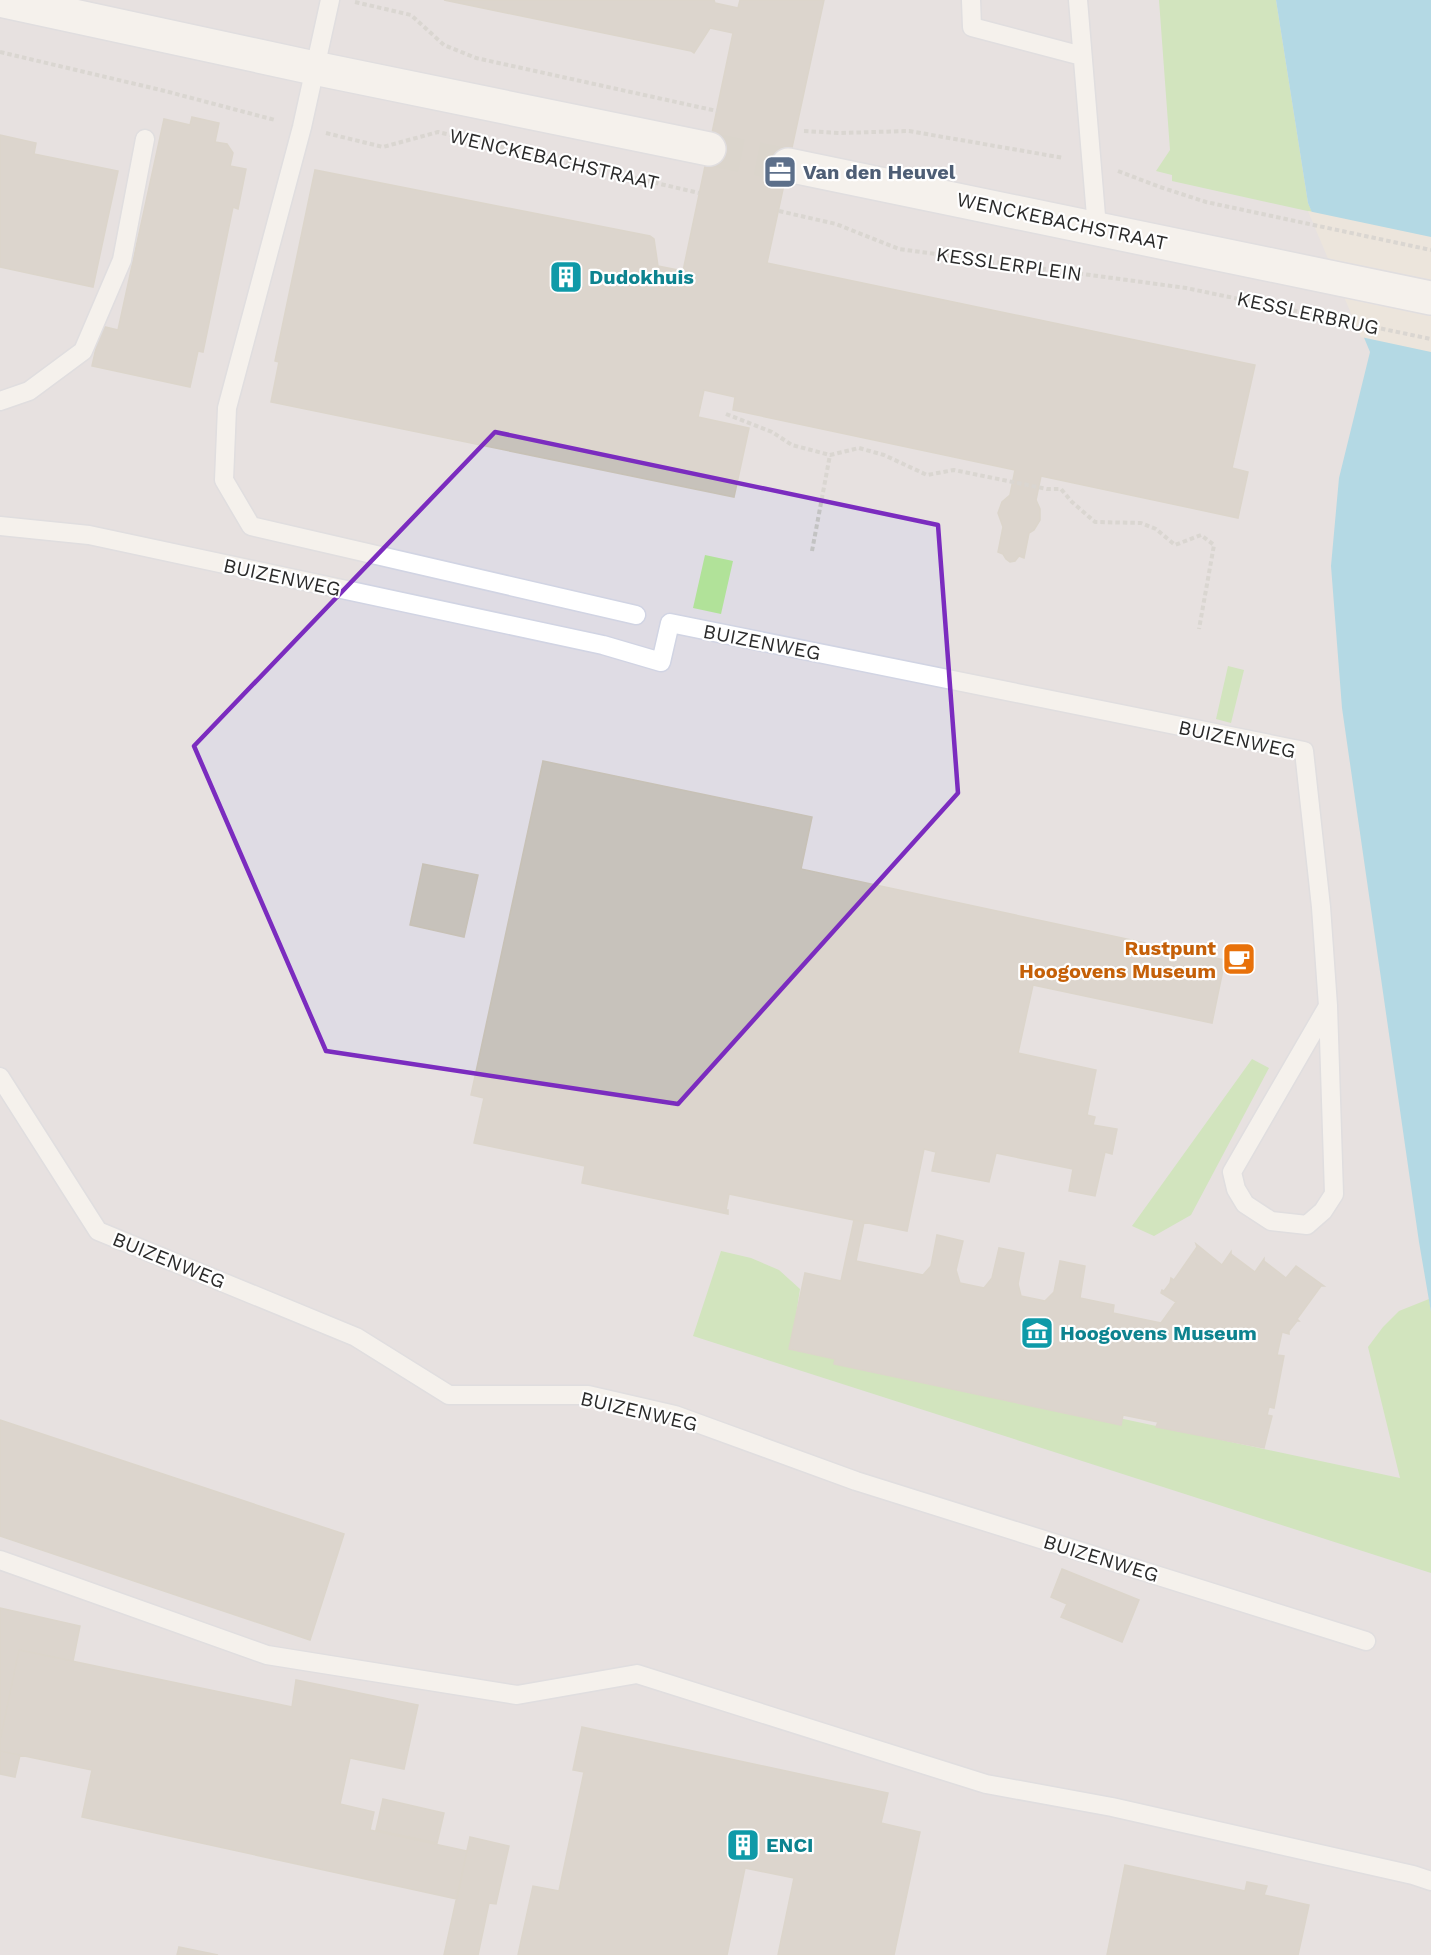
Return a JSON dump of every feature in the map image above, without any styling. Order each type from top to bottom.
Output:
[{"type":"street","name":"WENCKEBACHSTRAAT","points":[[0,0],[314,68],[709,149]]},
{"type":"street","name":"WENCKEBACHSTRAAT","points":[[788,165],[1195,249]]},
{"type":"street","name":"KESSLERBRUG","points":[[1195,249],[1431,298]]},
{"type":"lane","points":[[330,0],[303,127],[227,408],[224,480],[251,526],[636,615]]},
{"type":"lane","points":[[971,0],[972,27],[1082,56]]},
{"type":"lane","points":[[1078,0],[1097,228]]},
{"type":"lane","points":[[0,401],[29,391],[83,351],[122,260],[146,139]]},
{"type":"lane","name":"BUIZENWEG","points":[[0,526],[89,536],[603,645],[661,662],[670,623],[1304,751],[1321,907],[1328,1005],[1334,1194],[1323,1211],[1307,1225],[1271,1221],[1245,1204],[1236,1189],[1232,1172],[1328,1005]]},
{"type":"lane","name":"BUIZENWEG","points":[[0,1077],[98,1231],[356,1337],[449,1395],[588,1395],[675,1415],[856,1481],[1366,1641]]},
{"type":"lane","points":[[0,1560],[267,1655],[517,1695],[638,1674],[986,1784],[1112,1807],[1431,1881]]},
{"type":"lane","points":[[1413,1875],[1431,1889]]},
{"type":"path","points":[[347,0],[411,15],[444,45],[476,58],[717,111]]},
{"type":"path","name":"WENCKEBACHSTRAAT","points":[[0,52],[384,147],[438,132],[699,193]]},
{"type":"path","points":[[796,130],[840,133],[909,131],[1039,153],[1114,169],[1206,202],[1431,250]]},
{"type":"path","name":"KESSLERPLEIN","points":[[778,211],[836,224],[899,249],[1186,288]]},
{"type":"path","name":"KESSLERBRUG","points":[[1186,288],[1431,339]]},
{"type":"path","points":[[726,414],[772,432],[792,445],[830,455],[859,448],[884,455],[927,475],[954,470],[1047,489],[1061,489],[1095,522],[1141,523],[1156,529],[1175,545],[1201,536],[1214,545],[1199,628]]},
{"type":"path","points":[[812,551],[830,455]]},
{"type":"highlighted area","points":[[495,432],[938,525],[958,793],[678,1104],[326,1051],[194,746]]},
{"type":"shaded area","points":[[0,0],[1431,0],[1431,1955],[0,1955]]},
{"type":"green space","points":[[1159,0],[1276,0],[1308,203],[1312,212],[1172,181],[1172,175],[1156,171],[1170,150]]},
{"type":"green space","points":[[705,555],[733,561],[721,614],[693,608]]},
{"type":"green space","points":[[1228,666],[1244,670],[1231,723],[1216,719]]},
{"type":"green space","points":[[1252,1059],[1269,1068],[1191,1215],[1154,1236],[1132,1226]]},
{"type":"green space","points":[[721,1251],[751,1258],[779,1270],[800,1289],[791,1348],[1400,1478],[1368,1347],[1399,1311],[1429,1299],[1431,1312],[1431,1573],[693,1336]]},
{"type":"water","points":[[1276,0],[1431,0],[1431,1312],[1342,708],[1331,566],[1339,478],[1370,352],[1308,203]]},
{"type":"pier","points":[[1308,211],[1431,237],[1431,352],[1361,337]]},
{"type":"building","name":"Dudokhuis","points":[[444,0],[714,0],[715,3],[738,8],[740,0],[824,0],[767,263],[1255,365],[1232,468],[1248,472],[1238,518],[1041,476],[1036,500],[1040,509],[1040,520],[1034,530],[1029,533],[1024,558],[1019,556],[1015,561],[1010,562],[998,552],[1003,527],[998,513],[1002,502],[1010,495],[1015,470],[733,410],[735,397],[704,390],[698,417],[749,428],[734,497],[271,402],[279,362],[275,361],[315,170],[650,236],[654,239],[658,266],[683,271],[733,33],[710,28],[694,53]]},
{"type":"building","points":[[192,117],[219,123],[215,142],[227,144],[233,153],[230,166],[246,169],[238,209],[233,207],[203,352],[198,351],[190,387],[92,366],[101,326],[118,330],[164,119],[190,125]]},
{"type":"building","points":[[0,135],[36,143],[34,154],[118,171],[93,287],[0,267]]},
{"type":"building","points":[[543,761],[812,817],[801,869],[1225,960],[1212,1023],[1033,985],[1018,1053],[1096,1070],[1087,1115],[1095,1117],[1093,1125],[1117,1129],[1112,1154],[1105,1152],[1095,1196],[1069,1191],[1073,1169],[996,1153],[989,1182],[932,1171],[936,1152],[924,1149],[907,1231],[729,1194],[726,1210],[728,1214],[582,1183],[585,1166],[474,1143],[484,1098],[471,1095]]},
{"type":"building","points":[[423,864],[478,875],[464,937],[410,925]]},
{"type":"building","name":"Hoogovens Museum","points":[[854,1220],[864,1222],[856,1261],[923,1275],[931,1266],[937,1235],[963,1241],[956,1270],[960,1283],[984,1288],[992,1278],[999,1248],[1024,1253],[1018,1284],[1021,1296],[1045,1301],[1054,1292],[1060,1261],[1085,1266],[1080,1298],[1114,1305],[1113,1313],[1161,1323],[1176,1302],[1161,1293],[1162,1290],[1164,1291],[1170,1283],[1171,1278],[1174,1280],[1197,1247],[1196,1244],[1222,1265],[1231,1252],[1255,1272],[1264,1259],[1286,1278],[1296,1266],[1324,1286],[1321,1286],[1289,1334],[1282,1332],[1277,1355],[1284,1356],[1274,1408],[1269,1407],[1267,1415],[1272,1416],[1264,1448],[1156,1427],[1158,1422],[1123,1415],[1121,1425],[834,1364],[835,1359],[789,1349],[805,1273],[841,1281]]},
{"type":"building","points":[[0,1420],[344,1534],[310,1640],[0,1536]]},
{"type":"building","points":[[1062,1569],[1139,1600],[1122,1642],[1061,1617],[1067,1604],[1051,1597]]},
{"type":"building","points":[[0,1608],[80,1626],[73,1661],[19,1650],[0,1741]]},
{"type":"building","points":[[19,1650],[292,1707],[296,1680],[418,1705],[404,1769],[350,1758],[340,1804],[374,1812],[370,1830],[467,1851],[457,1899],[82,1817],[92,1770],[0,1751],[0,1741]]},
{"type":"building","name":"ENCI","points":[[582,1727],[888,1793],[881,1823],[920,1832],[894,1955],[778,1955],[794,1878],[745,1868],[727,1955],[518,1955],[533,1886],[559,1891],[584,1772],[573,1770]]},
{"type":"building","points":[[0,1751],[20,1755],[15,1777],[0,1774]]},
{"type":"building","points":[[383,1799],[444,1813],[437,1843],[376,1830]]},
{"type":"building","points":[[470,1837],[509,1846],[496,1904],[489,1903],[478,1955],[444,1955]]},
{"type":"building","points":[[1125,1865],[1245,1891],[1247,1882],[1267,1886],[1264,1895],[1309,1905],[1298,1955],[1107,1955]]},
{"type":"building","points":[[179,1947],[218,1955],[177,1955]]},
{"type":"tunnel","points":[[709,149],[788,165]]},
{"type":"place","name":"Van den Heuvel","points":[[780,172]]},
{"type":"place","name":"Dudokhuis","points":[[566,277]]},
{"type":"place","name":"Rustpunt Hoogovens Museum","points":[[1239,959]]},
{"type":"place","name":"Hoogovens Museum","points":[[1037,1333]]},
{"type":"place","name":"ENCI","points":[[743,1845]]}]
